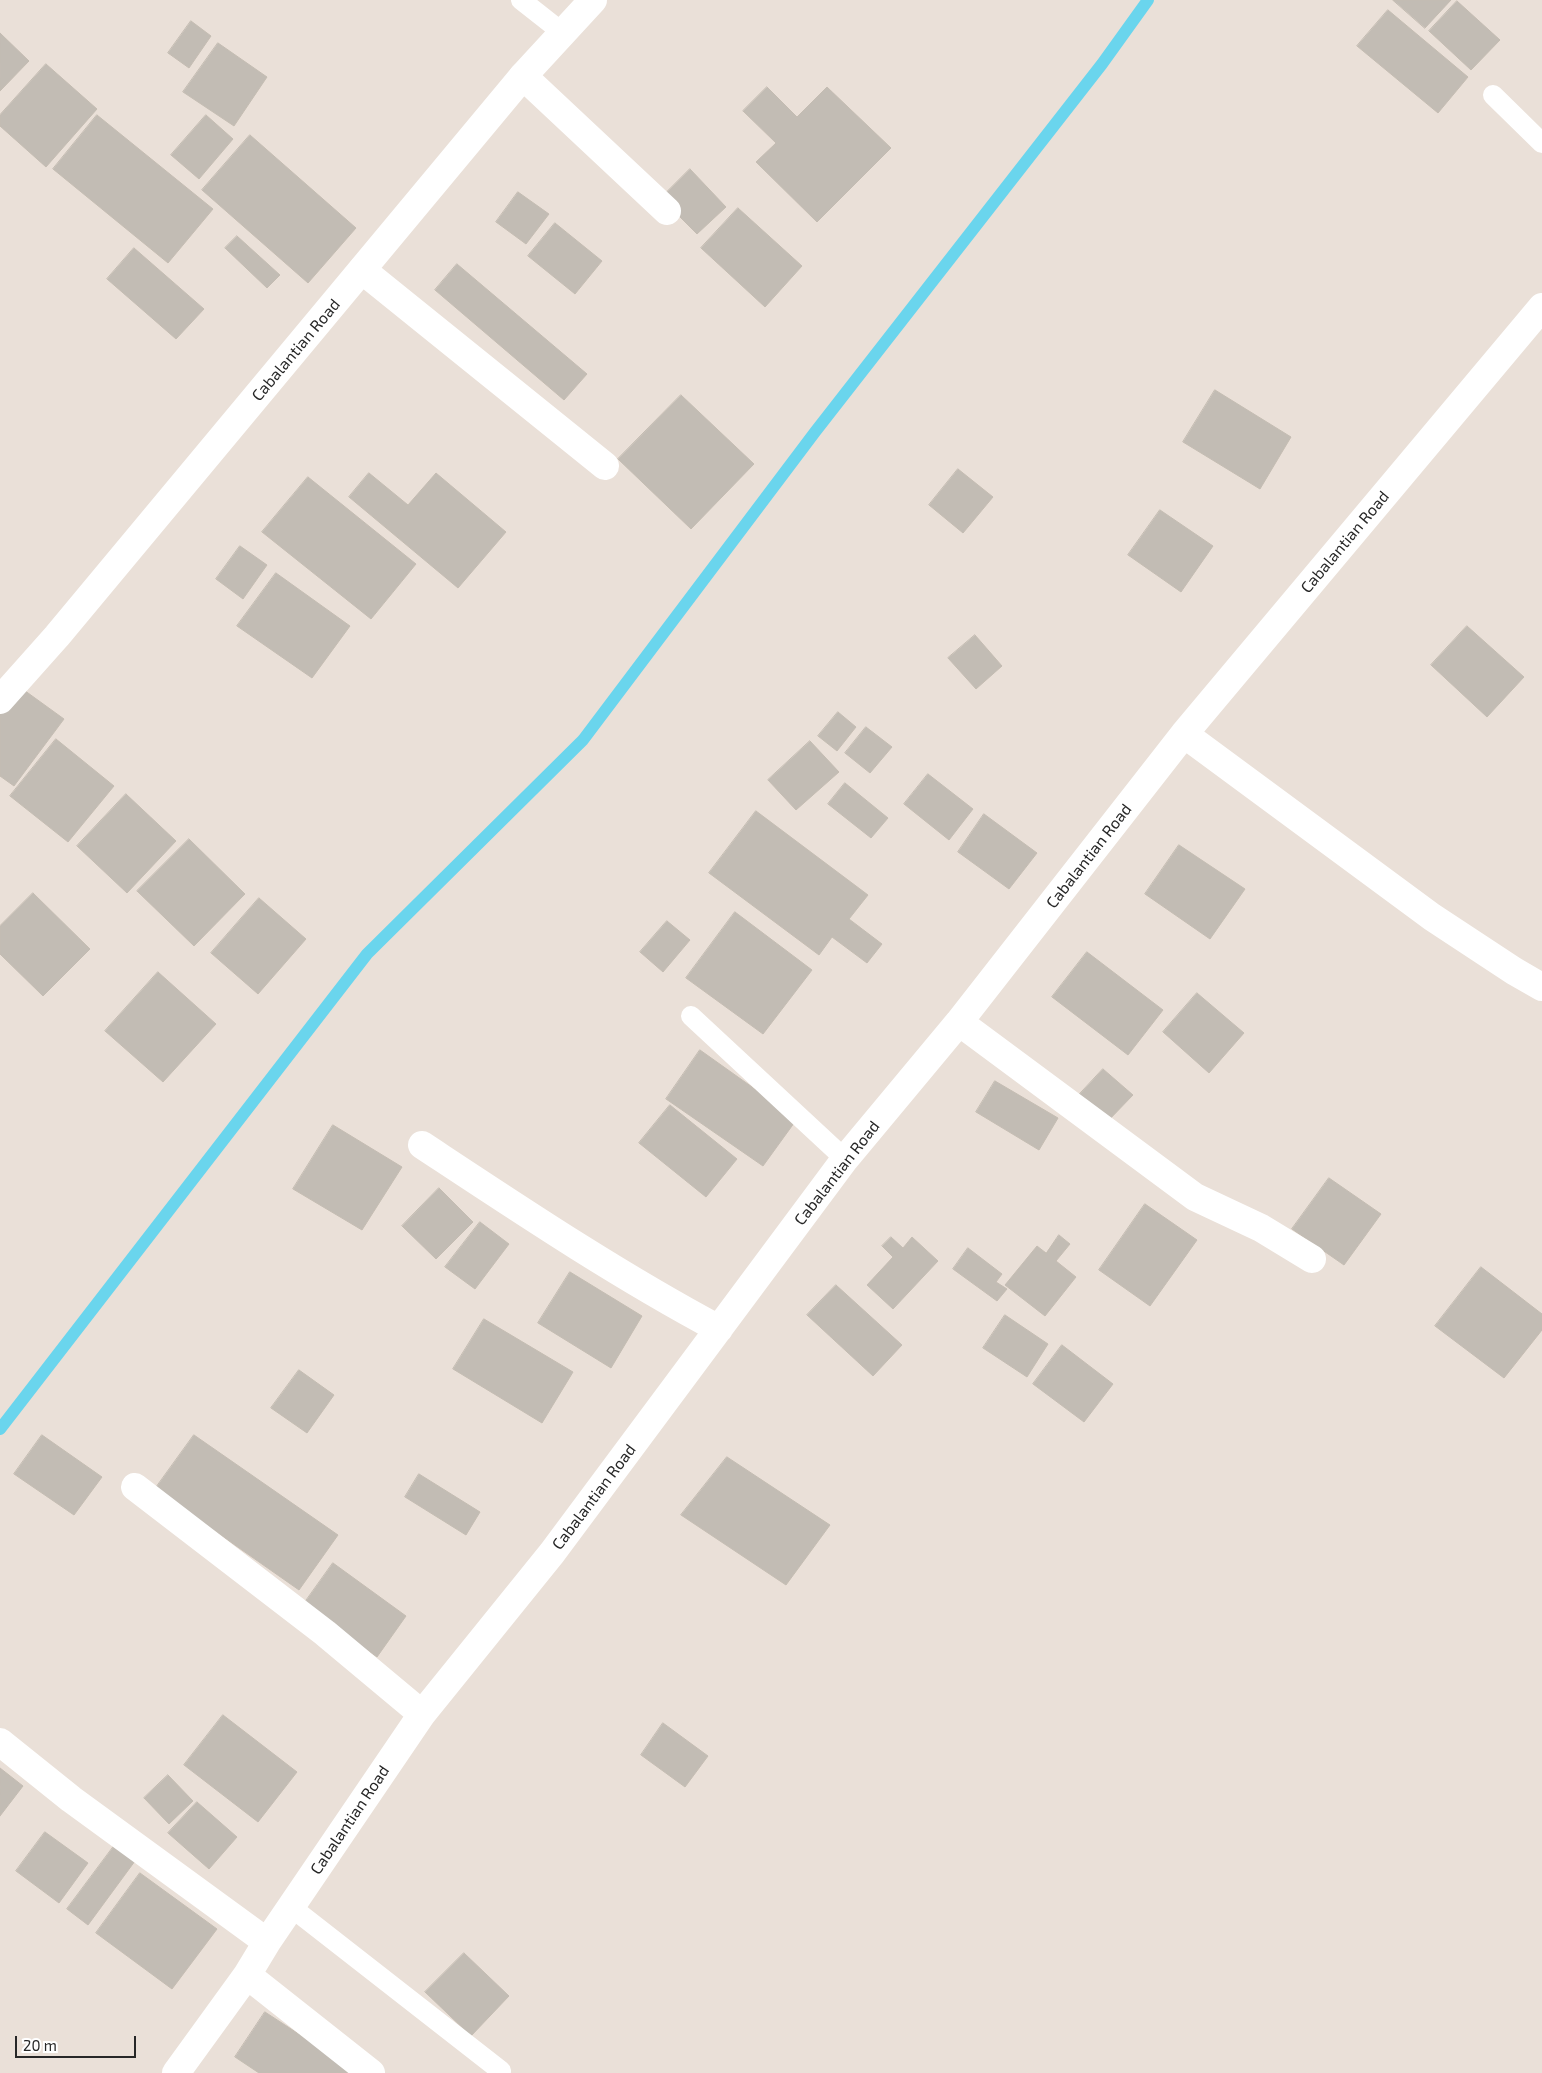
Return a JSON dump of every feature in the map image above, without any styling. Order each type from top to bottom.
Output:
[{"type":"street","name":"Cabalantian Road","points":[[0,700],[57,636],[524,76],[593,0]]},
{"type":"street","points":[[524,76],[666,211]]},
{"type":"street","points":[[362,270],[605,466]]},
{"type":"street","name":"Cabalantian Road","points":[[176,2073],[247,1975],[267,1942],[422,1714],[552,1553],[845,1159],[959,1022],[1184,734],[1542,307]]},
{"type":"street","points":[[1184,734],[1432,917],[1514,971],[1542,987]]},
{"type":"street","points":[[959,1022],[1194,1197],[1261,1228],[1312,1258]]},
{"type":"street","points":[[422,1145],[578,1248],[718,1330]]},
{"type":"street","points":[[135,1487],[325,1633],[422,1714]]},
{"type":"street","points":[[0,1742],[71,1799],[267,1942]]},
{"type":"street","points":[[247,1975],[371,2073]]},
{"type":"lane","points":[[520,0],[563,33]]},
{"type":"lane","points":[[1493,94],[1542,142]]},
{"type":"lane","points":[[691,1016],[845,1159]]},
{"type":"lane","points":[[291,1907],[501,2071]]},
{"type":"building","points":[[1393,0],[1451,0],[1425,28]]},
{"type":"building","points":[[1457,1],[1500,40],[1471,70],[1429,31]]},
{"type":"building","points":[[1388,10],[1468,77],[1438,113],[1357,46]]},
{"type":"building","points":[[191,21],[211,36],[189,68],[168,53]]},
{"type":"building","points":[[0,33],[29,61],[0,91]]},
{"type":"building","points":[[218,43],[267,77],[234,126],[183,92]]},
{"type":"building","points":[[46,64],[97,109],[46,167],[0,126],[0,115]]},
{"type":"building","points":[[767,87],[797,117],[827,87],[891,148],[817,222],[756,162],[776,143],[743,111]]},
{"type":"building","points":[[97,115],[213,209],[168,263],[53,169]]},
{"type":"building","points":[[206,115],[233,139],[199,179],[171,155]]},
{"type":"building","points":[[250,135],[356,228],[308,283],[202,190]]},
{"type":"building","points":[[690,169],[726,207],[697,234],[661,198]]},
{"type":"building","points":[[518,192],[549,214],[526,244],[496,222]]},
{"type":"building","points":[[738,208],[802,266],[765,307],[701,248]]},
{"type":"building","points":[[555,223],[602,261],[575,294],[528,256]]},
{"type":"building","points":[[237,236],[280,275],[267,288],[225,248]]},
{"type":"building","points":[[134,248],[204,309],[176,339],[107,279]]},
{"type":"building","points":[[457,264],[587,374],[564,400],[435,290]]},
{"type":"building","points":[[1215,390],[1291,437],[1260,489],[1183,442]]},
{"type":"building","points":[[681,395],[754,464],[691,529],[618,459]]},
{"type":"building","points":[[958,469],[993,497],[963,533],[929,505]]},
{"type":"building","points":[[369,473],[408,505],[436,473],[506,532],[458,588],[349,497]]},
{"type":"building","points":[[308,477],[416,564],[371,619],[262,532]]},
{"type":"building","points":[[1160,510],[1213,546],[1181,592],[1128,555]]},
{"type":"building","points":[[240,546],[267,565],[243,599],[216,579]]},
{"type":"building","points":[[276,573],[350,626],[312,678],[237,626]]},
{"type":"building","points":[[1467,626],[1524,677],[1487,717],[1431,665]]},
{"type":"building","points":[[975,635],[1002,666],[976,689],[948,658]]},
{"type":"building","points":[[17,685],[64,719],[14,786],[0,776],[0,707]]},
{"type":"building","points":[[838,712],[856,727],[837,751],[818,736]]},
{"type":"building","points":[[866,727],[892,747],[870,773],[845,753]]},
{"type":"building","points":[[56,739],[114,786],[68,842],[10,796]]},
{"type":"building","points":[[810,741],[839,772],[796,810],[768,780]]},
{"type":"building","points":[[928,774],[973,809],[949,840],[904,804]]},
{"type":"building","points":[[845,783],[888,818],[871,838],[828,804]]},
{"type":"building","points":[[126,794],[176,841],[127,893],[77,846]]},
{"type":"building","points":[[756,811],[868,895],[849,919],[882,944],[867,963],[832,937],[819,955],[709,873]]},
{"type":"building","points":[[984,814],[1037,853],[1009,889],[958,852]]},
{"type":"building","points":[[189,839],[245,894],[194,946],[137,891]]},
{"type":"building","points":[[1179,845],[1245,889],[1210,939],[1145,894]]},
{"type":"building","points":[[33,893],[90,949],[43,996],[0,954],[0,926]]},
{"type":"building","points":[[259,898],[306,939],[258,994],[211,953]]},
{"type":"building","points":[[735,912],[812,970],[763,1034],[686,978]]},
{"type":"building","points":[[667,921],[690,940],[663,972],[640,952]]},
{"type":"building","points":[[1087,952],[1163,1010],[1128,1055],[1052,997]]},
{"type":"building","points":[[158,972],[216,1024],[163,1082],[105,1031]]},
{"type":"building","points":[[1197,993],[1244,1033],[1209,1073],[1163,1032]]},
{"type":"building","points":[[700,1050],[797,1119],[763,1166],[666,1099]]},
{"type":"building","points":[[1103,1069],[1133,1095],[1106,1123],[1077,1097]]},
{"type":"building","points":[[995,1081],[1058,1118],[1039,1150],[976,1112]]},
{"type":"building","points":[[670,1105],[737,1159],[706,1197],[639,1143]]},
{"type":"building","points":[[333,1125],[402,1167],[362,1230],[293,1189]]},
{"type":"building","points":[[1329,1178],[1381,1214],[1344,1265],[1292,1229]]},
{"type":"building","points":[[439,1188],[473,1222],[436,1259],[402,1226]]},
{"type":"building","points":[[1145,1204],[1197,1240],[1150,1306],[1099,1270]]},
{"type":"building","points":[[480,1222],[509,1244],[475,1289],[445,1267]]},
{"type":"building","points":[[1059,1235],[1070,1244],[1056,1261],[1076,1277],[1045,1316],[1005,1285],[1037,1246],[1046,1253]]},
{"type":"building","points":[[891,1237],[903,1248],[912,1237],[938,1261],[893,1309],[867,1285],[893,1257],[882,1246]]},
{"type":"building","points":[[968,1248],[1002,1274],[996,1282],[1007,1289],[997,1301],[953,1269]]},
{"type":"building","points":[[1481,1267],[1542,1314],[1542,1330],[1504,1378],[1435,1326]]},
{"type":"building","points":[[570,1272],[642,1316],[611,1368],[538,1323]]},
{"type":"building","points":[[836,1285],[902,1345],[873,1376],[807,1315]]},
{"type":"building","points":[[1005,1315],[1048,1344],[1027,1377],[983,1348]]},
{"type":"building","points":[[484,1319],[573,1372],[542,1423],[453,1369]]},
{"type":"building","points":[[1062,1345],[1113,1384],[1084,1422],[1033,1384]]},
{"type":"building","points":[[299,1370],[334,1395],[307,1433],[271,1408]]},
{"type":"building","points":[[42,1435],[102,1477],[74,1515],[14,1474]]},
{"type":"building","points":[[194,1435],[338,1535],[299,1590],[155,1489]]},
{"type":"building","points":[[727,1457],[830,1525],[786,1585],[681,1515]]},
{"type":"building","points":[[419,1474],[480,1512],[466,1535],[405,1497]]},
{"type":"building","points":[[333,1563],[406,1616],[377,1657],[303,1605]]},
{"type":"building","points":[[223,1715],[297,1772],[258,1822],[184,1765]]},
{"type":"building","points":[[663,1723],[708,1756],[685,1787],[641,1755]]},
{"type":"building","points":[[0,1768],[23,1786],[0,1816]]},
{"type":"building","points":[[168,1775],[193,1801],[169,1824],[144,1798]]},
{"type":"building","points":[[197,1802],[237,1837],[209,1869],[168,1833]]},
{"type":"building","points":[[45,1832],[88,1863],[59,1903],[16,1871]]},
{"type":"building","points":[[114,1846],[135,1861],[88,1925],[67,1909]]},
{"type":"building","points":[[140,1873],[217,1929],[172,1989],[96,1933]]},
{"type":"building","points":[[464,1953],[509,1996],[471,2036],[425,1992]]},
{"type":"building","points":[[265,2012],[354,2070],[352,2073],[259,2073],[235,2057]]},
{"type":"waterway","points":[[0,1429],[367,954],[583,740],[815,432],[1102,64],[1148,0]]}]
